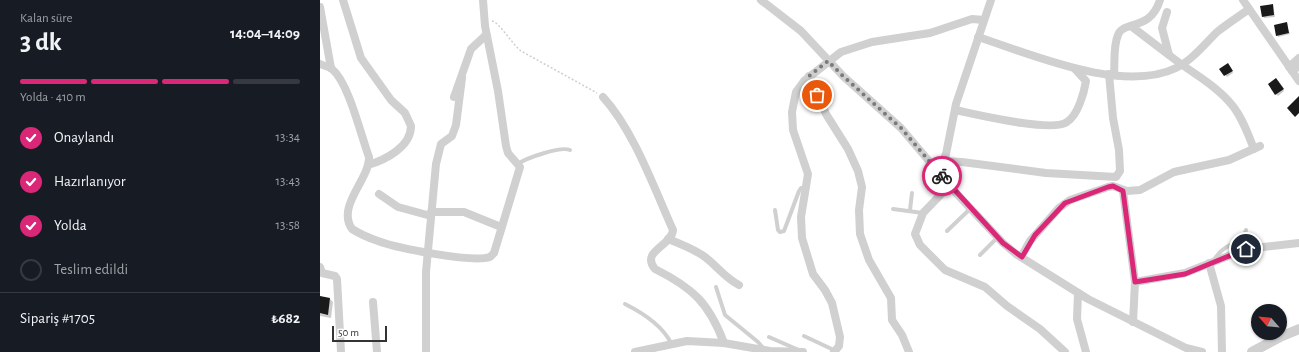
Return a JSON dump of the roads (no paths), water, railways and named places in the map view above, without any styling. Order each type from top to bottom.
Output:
[{"type":"street","points":[[343,0],[361,58],[391,100],[405,113],[411,126],[408,138],[396,151],[368,165]]},
{"type":"street","points":[[320,64],[330,68],[340,80],[349,98],[369,158],[368,165],[352,198],[349,212],[350,225],[357,232],[378,241],[428,252],[487,258],[494,253],[520,167],[508,153],[506,146],[498,91],[486,35],[483,0]]},
{"type":"street","points":[[761,0],[792,23],[843,76],[901,128],[950,185],[998,237],[1022,257],[1078,293],[1186,348],[1202,352]]},
{"type":"street","points":[[937,170],[946,154],[955,110],[991,0]]},
{"type":"street","points":[[943,161],[962,162],[1046,173],[1116,177],[1120,171],[1119,150],[1113,118],[1111,74],[1118,34],[1123,28],[1138,25],[1149,19],[1154,14],[1160,0]]},
{"type":"street","points":[[1243,0],[1293,68],[1299,81]]},
{"type":"street","points":[[320,7],[330,68]]},
{"type":"street","points":[[978,37],[1075,68],[1111,74],[1151,76],[1163,73],[1181,65],[1192,57],[1218,32],[1249,9]]},
{"type":"street","points":[[1167,12],[1162,28],[1169,55]]},
{"type":"street","points":[[836,352],[840,342],[840,337],[832,303],[825,290],[813,274],[802,238],[801,216],[808,174],[795,139],[792,112],[796,92],[809,76],[841,52],[863,45],[917,36],[972,19],[984,20]]},
{"type":"street","points":[[1022,257],[1035,235],[1065,203],[1113,186],[1123,191],[1140,190],[1174,172],[1190,167],[1229,160],[1257,147],[1232,104],[1208,83],[1181,65],[1131,26]]},
{"type":"street","points":[[454,97],[471,49],[486,35]]},
{"type":"street","points":[[1293,68],[1299,58]]},
{"type":"street","points":[[955,110],[1022,123],[1064,124],[1068,122],[1080,104],[1086,81],[1075,68]]},
{"type":"street","points":[[809,76],[826,114],[848,149],[858,171],[862,187],[858,210],[860,234],[869,260],[891,298],[892,320],[902,335],[909,352]]},
{"type":"street","points":[[426,352],[426,272],[438,150],[441,144],[452,136],[456,125],[462,78]]},
{"type":"street","points":[[603,97],[617,113],[628,133],[673,230],[673,234],[652,254],[651,262],[655,269],[688,288],[697,296],[712,317],[724,343]]},
{"type":"street","points":[[950,185],[923,213],[915,234],[916,238],[940,266],[951,273],[985,287],[1007,306],[1040,329],[1065,352]]},
{"type":"street","points":[[1123,191],[1135,282],[1133,322]]},
{"type":"street","points":[[379,194],[398,207],[431,214],[464,212],[501,226]]},
{"type":"street","points":[[668,239],[702,255],[738,285]]},
{"type":"street","points":[[1135,282],[1185,274],[1211,262],[1254,247],[1299,243]]},
{"type":"street","points":[[1211,262],[1221,306],[1222,352]]},
{"type":"street","points":[[320,267],[322,273],[335,276],[338,283],[341,352]]},
{"type":"street","points":[[1078,293],[1077,320],[1086,352]]},
{"type":"street","points":[[373,302],[377,352]]},
{"type":"street","points":[[1252,352],[1280,337],[1299,330]]},
{"type":"street","points":[[635,352],[687,341],[724,343],[765,350],[803,352]]},
{"type":"lane","points":[[518,164],[526,159],[562,148],[570,150]]},
{"type":"lane","points":[[775,210],[778,230],[780,232],[784,232],[799,191],[801,188],[806,188]]},
{"type":"lane","points":[[910,210],[912,193]]},
{"type":"lane","points":[[947,231],[971,208]]},
{"type":"lane","points":[[892,209],[910,210],[923,213]]},
{"type":"lane","points":[[1211,262],[1223,248],[1242,241],[1246,230]]},
{"type":"lane","points":[[980,255],[998,237]]},
{"type":"lane","points":[[716,287],[725,315],[758,342],[765,350]]},
{"type":"lane","points":[[625,304],[655,323],[663,330],[672,343]]},
{"type":"lane","points":[[804,336],[836,352]]},
{"type":"lane","points":[[769,337],[803,352]]}]
